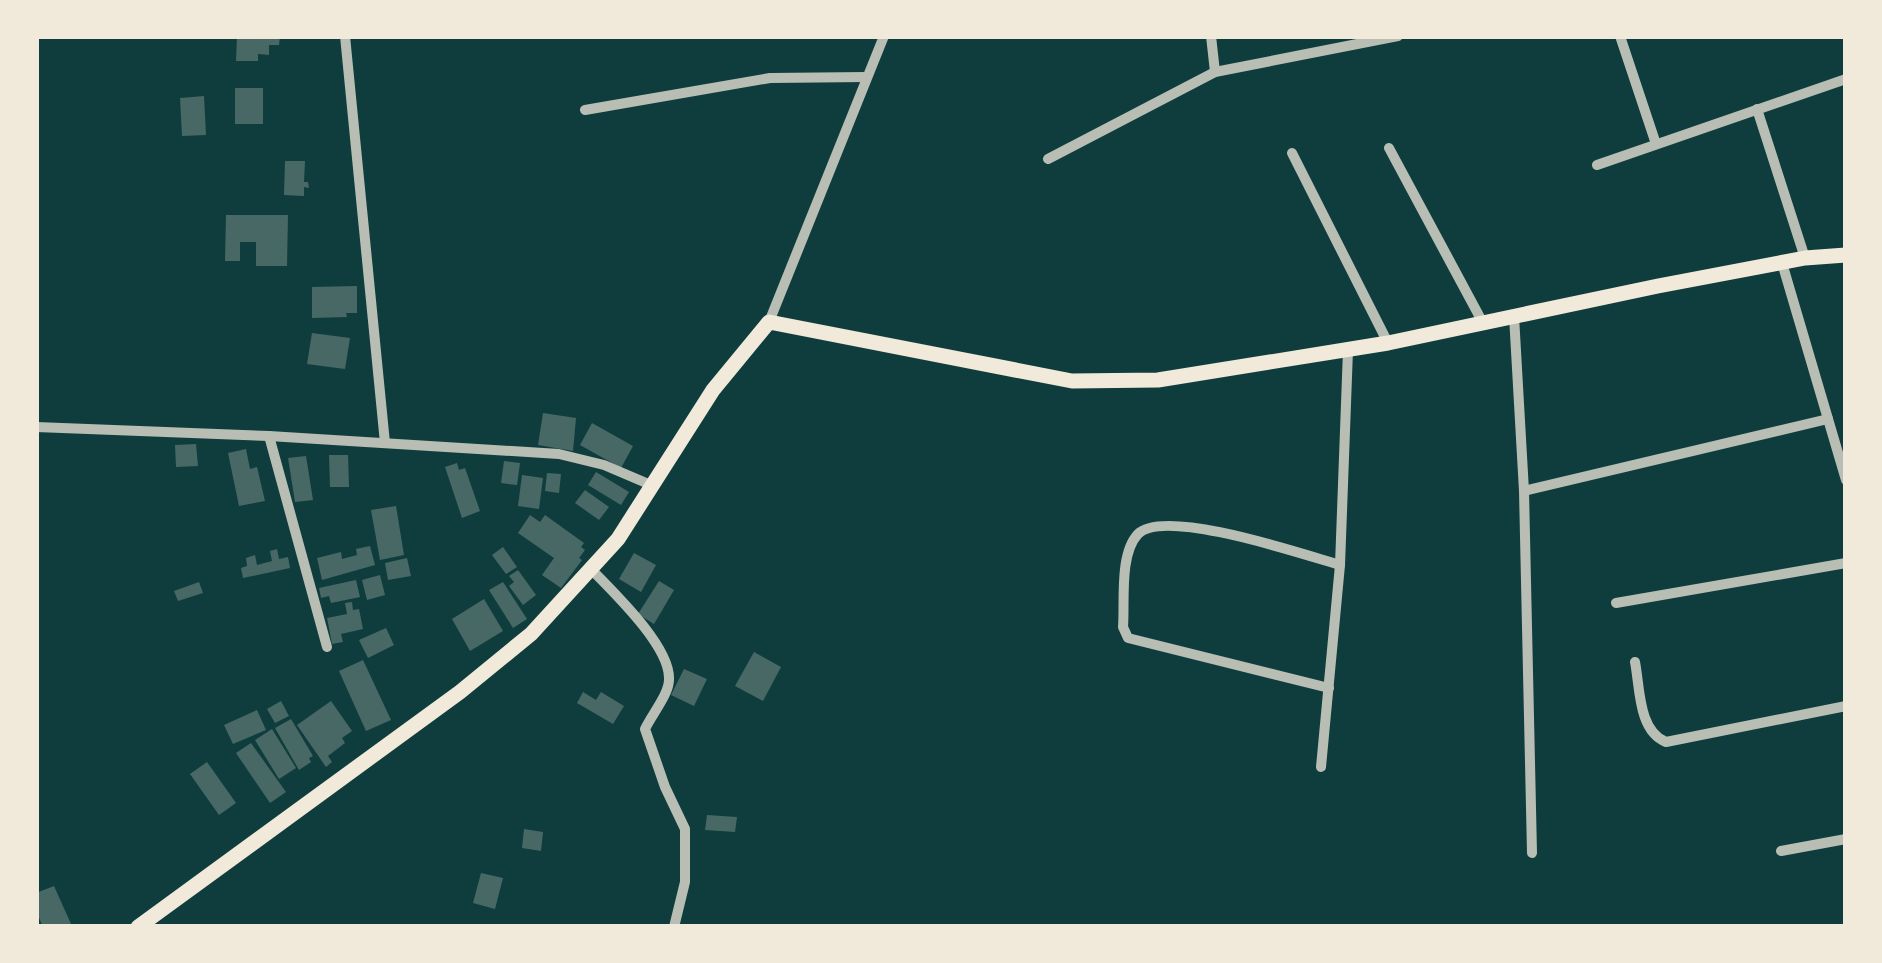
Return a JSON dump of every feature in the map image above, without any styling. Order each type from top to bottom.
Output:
[{"type":"main road","points":[[138,927],[460,692],[531,634],[618,539],[713,390],[769,322],[1072,381],[1158,380],[1388,343],[1804,258],[1846,254]]},
{"type":"street","points":[[345,36],[385,443]]},
{"type":"street","points":[[769,322],[884,36]]},
{"type":"street","points":[[1211,36],[1215,72]]},
{"type":"street","points":[[1048,159],[1215,72],[1398,36]]},
{"type":"street","points":[[1620,36],[1655,144]]},
{"type":"street","points":[[585,110],[770,78],[866,77]]},
{"type":"street","points":[[1597,165],[1846,79]]},
{"type":"street","points":[[1756,109],[1804,258]]},
{"type":"street","points":[[1389,148],[1483,323]]},
{"type":"street","points":[[1292,153],[1388,343]]},
{"type":"street","points":[[1782,263],[1846,480]]},
{"type":"street","points":[[1514,316],[1524,491],[1532,853]]},
{"type":"street","points":[[1322,767],[1340,565],[1348,350]]},
{"type":"street","points":[[1524,491],[1828,419]]},
{"type":"street","points":[[36,427],[559,454],[604,465],[651,485]]},
{"type":"street","points":[[269,436],[327,647]]},
{"type":"street","points":[[1329,688],[1128,638],[1123,628],[1128,553],[1138,533],[1155,526],[1225,532],[1340,565]]},
{"type":"street","points":[[1616,603],[1846,563]]},
{"type":"street","points":[[592,570],[639,621],[667,665],[670,682],[645,729],[664,787],[685,829],[685,882],[674,927]]},
{"type":"street","points":[[1635,662],[1646,722],[1657,739],[1666,742],[1846,706]]},
{"type":"street","points":[[1781,851],[1846,838]]},
{"type":"building","points":[[237,36],[280,36],[279,45],[269,45],[269,55],[258,54],[258,61],[236,61]]},
{"type":"building","points":[[235,88],[263,88],[263,124],[235,124]]},
{"type":"building","points":[[204,96],[206,135],[182,136],[180,98]]},
{"type":"building","points":[[285,161],[305,161],[304,182],[309,188],[304,187],[304,196],[284,195]]},
{"type":"building","points":[[226,215],[288,215],[287,266],[256,266],[256,242],[240,242],[240,261],[225,261]]},
{"type":"building","points":[[357,286],[357,313],[312,318],[312,287]]},
{"type":"building","points":[[312,333],[350,338],[345,369],[307,364]]},
{"type":"building","points":[[543,413],[576,418],[573,451],[538,445]]},
{"type":"building","points":[[592,423],[633,446],[621,468],[580,445]]},
{"type":"building","points":[[196,444],[198,466],[176,467],[175,445]]},
{"type":"building","points":[[246,449],[250,469],[257,467],[265,501],[239,506],[228,453]]},
{"type":"building","points":[[329,455],[348,455],[349,487],[330,487]]},
{"type":"building","points":[[306,456],[313,500],[295,502],[288,458]]},
{"type":"building","points":[[504,461],[520,463],[517,485],[501,483]]},
{"type":"building","points":[[457,463],[459,470],[465,468],[480,511],[462,518],[445,467]]},
{"type":"building","points":[[596,472],[629,492],[621,505],[588,485]]},
{"type":"building","points":[[547,473],[561,474],[559,493],[545,491]]},
{"type":"building","points":[[522,475],[543,478],[539,509],[518,506]]},
{"type":"building","points":[[585,490],[609,507],[599,520],[575,503]]},
{"type":"building","points":[[396,506],[404,555],[380,560],[371,510]]},
{"type":"building","points":[[530,515],[540,522],[545,515],[584,543],[582,560],[561,588],[542,575],[554,558],[518,533]]},
{"type":"building","points":[[370,546],[375,565],[322,580],[317,558],[341,552],[342,559]]},
{"type":"building","points":[[503,547],[517,567],[506,574],[492,555]]},
{"type":"building","points":[[277,549],[279,559],[288,557],[290,568],[243,578],[246,558],[255,555],[257,565],[272,561],[270,551]]},
{"type":"building","points":[[634,553],[656,565],[641,592],[619,579]]},
{"type":"building","points":[[407,558],[411,576],[388,580],[385,563]]},
{"type":"building","points":[[518,570],[536,595],[523,605],[509,586],[514,582],[509,576]]},
{"type":"building","points":[[380,575],[385,595],[367,600],[362,580]]},
{"type":"building","points":[[356,580],[360,597],[331,603],[329,596],[321,598],[319,588]]},
{"type":"building","points":[[659,581],[674,590],[654,624],[638,614]]},
{"type":"building","points":[[199,582],[203,593],[178,601],[174,591]]},
{"type":"building","points":[[503,582],[527,619],[513,628],[489,590]]},
{"type":"building","points":[[484,599],[503,631],[470,651],[452,619]]},
{"type":"building","points":[[352,602],[353,610],[359,609],[363,629],[341,634],[343,642],[332,644],[327,618],[347,614],[345,603]]},
{"type":"building","points":[[386,628],[394,645],[368,658],[359,640]]},
{"type":"building","points":[[754,652],[781,667],[763,701],[735,686]]},
{"type":"building","points":[[363,660],[391,720],[366,731],[339,671]]},
{"type":"building","points":[[684,669],[707,679],[694,706],[671,695]]},
{"type":"building","points":[[583,692],[596,700],[601,692],[624,706],[613,724],[577,703]]},
{"type":"building","points":[[281,701],[289,716],[275,723],[267,709]]},
{"type":"building","points":[[331,701],[352,731],[328,756],[332,762],[326,767],[297,725]]},
{"type":"building","points":[[257,710],[266,730],[233,744],[224,725]]},
{"type":"building","points":[[291,719],[313,756],[299,770],[275,728]]},
{"type":"building","points":[[272,729],[296,768],[279,779],[255,740]]},
{"type":"building","points":[[251,743],[286,792],[270,803],[236,753]]},
{"type":"building","points":[[207,762],[236,803],[219,815],[190,774]]},
{"type":"building","points":[[707,815],[737,817],[735,832],[705,830]]},
{"type":"building","points":[[524,829],[543,832],[541,851],[522,848]]},
{"type":"building","points":[[481,873],[503,878],[495,909],[473,903]]},
{"type":"building","points":[[54,886],[71,924],[43,927],[36,911],[36,893]]}]
